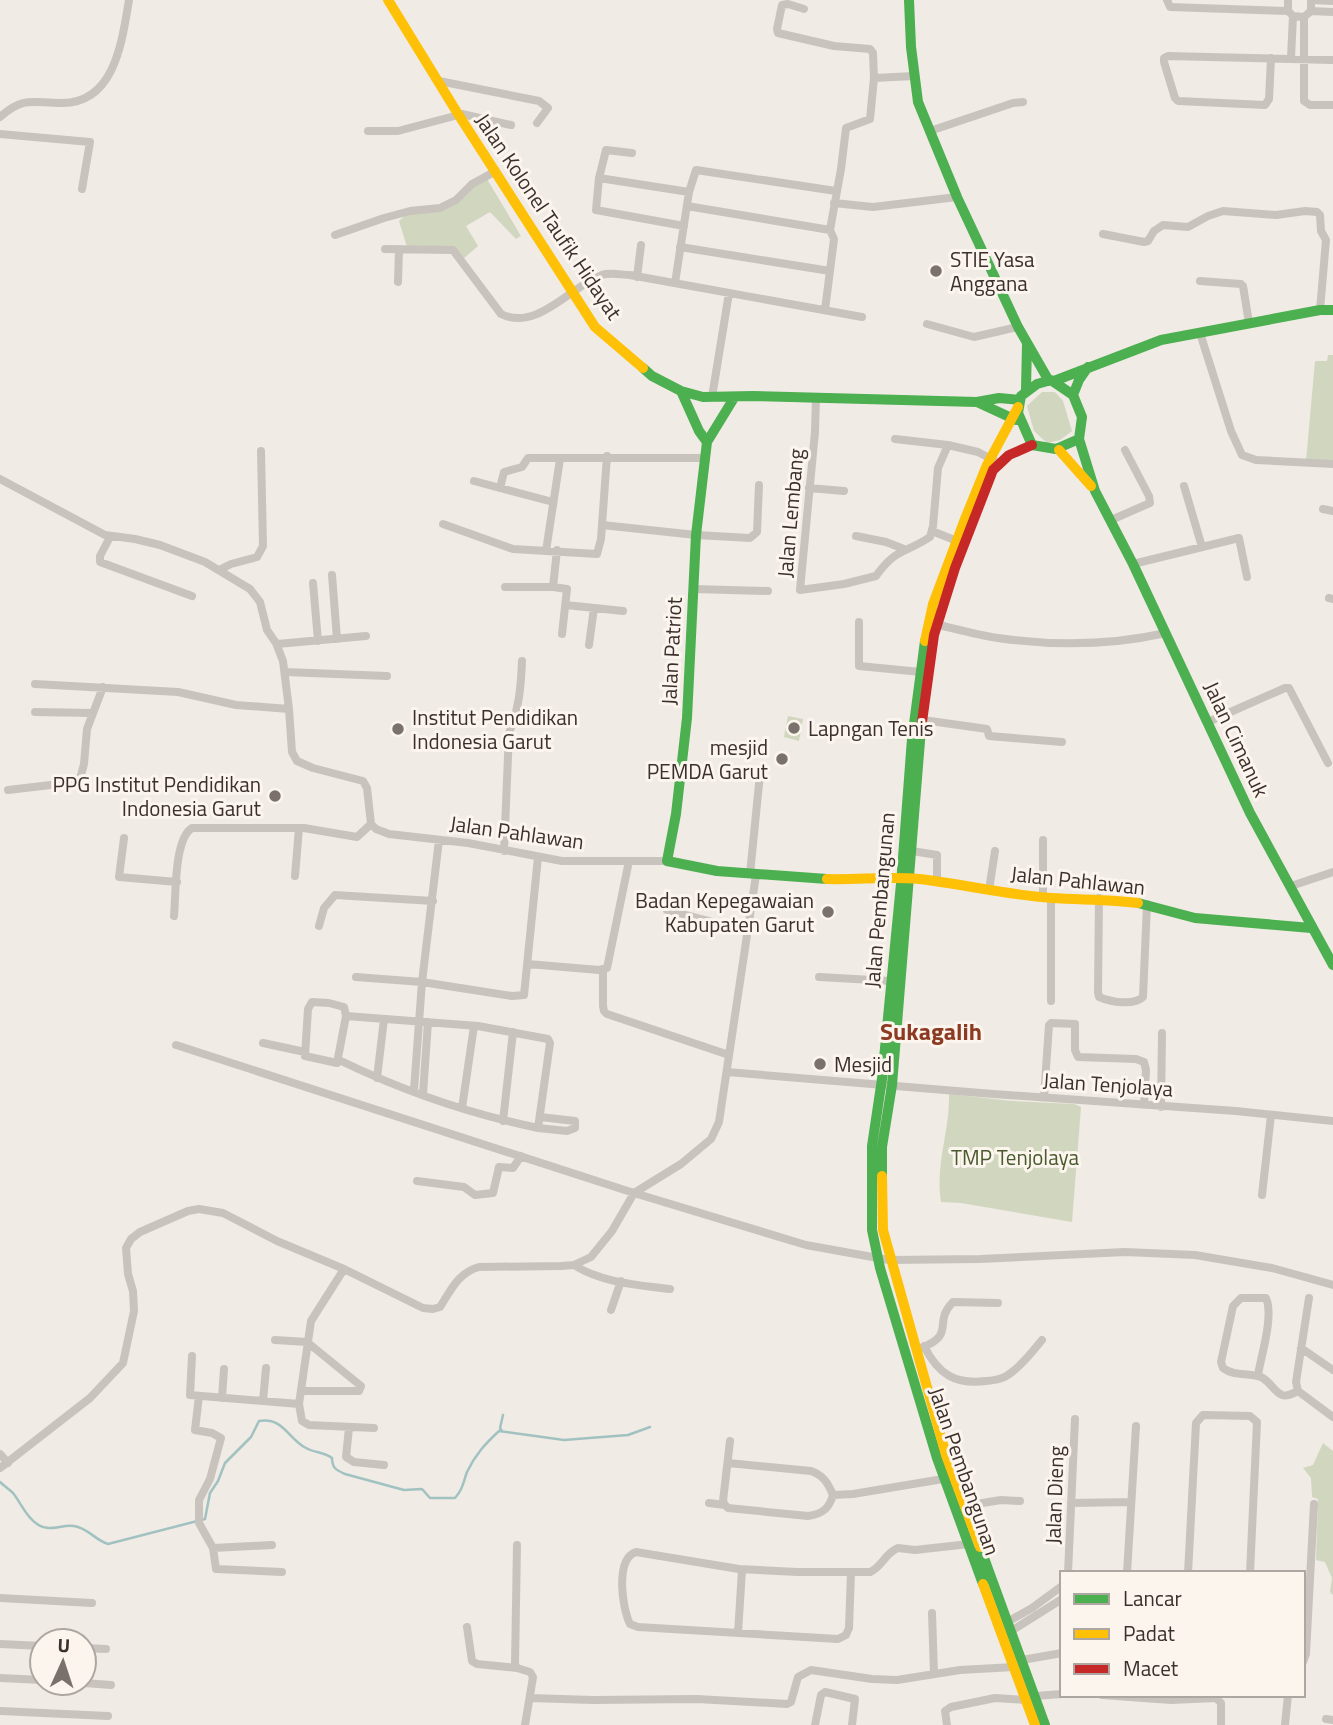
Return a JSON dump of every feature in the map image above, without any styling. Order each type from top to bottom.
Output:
[{"type":"main road","name":"Jalan Kolonel Taufik Hidayat","points":[[388,0],[595,327],[652,376],[681,391],[712,397],[977,402],[999,398],[1019,403]]},
{"type":"main road","points":[[909,0],[918,102],[957,197],[1018,327],[1052,381],[1073,395],[1082,417],[1079,439],[1095,491]]},
{"type":"main road","points":[[1027,389],[1161,340],[1320,310],[1333,310]]},
{"type":"main road","points":[[1015,420],[1019,403],[1027,389],[1027,344]]},
{"type":"main road","points":[[1073,395],[1088,366]]},
{"type":"main road","points":[[681,391],[699,431],[707,442]]},
{"type":"main road","name":"Jalan Patriot","points":[[667,861],[676,814],[687,718],[696,535],[707,442],[734,398]]},
{"type":"main road","points":[[977,402],[1015,420],[1032,445],[1045,450],[1059,450],[1079,439]]},
{"type":"main road","name":"Jalan Pembangunan","points":[[995,461],[999,447],[1015,420]]},
{"type":"main road","name":"Jalan Pembangunan","points":[[920,726],[921,673],[933,624],[988,466],[1032,445]]},
{"type":"main road","points":[[999,447],[1009,455]]},
{"type":"main road","points":[[1059,450],[1095,491]]},
{"type":"main road","name":"Jalan Cimanuk","points":[[1095,491],[1133,564],[1250,813],[1333,965]]},
{"type":"main road","name":"Jalan Pembangunan","points":[[886,1085],[891,981],[910,843],[913,778],[933,624]]},
{"type":"main road","name":"Jalan Pahlawan","points":[[667,861],[753,874],[859,880],[905,878],[1047,897],[1099,898],[1147,904],[1195,918],[1311,928]]},
{"type":"main road","name":"Jalan Pembangunan","points":[[905,878],[886,1085],[872,1146],[872,1230],[920,1348],[950,1478],[964,1506],[1031,1698],[1045,1725]]},
{"type":"main road","name":"Jalan Pembangunan","points":[[884,1260],[970,1544],[1006,1629]]},
{"type":"main road","name":"Jalan Pembangunan","points":[[1031,1698],[1035,1725]]},
{"type":"street","points":[[0,117],[18,104],[31,100],[64,104],[84,99],[99,90],[112,70],[129,0]]},
{"type":"street","points":[[1167,0],[1170,6],[1291,14],[1333,12]]},
{"type":"street","points":[[1288,0],[1291,14],[1291,58]]},
{"type":"street","points":[[1333,1],[1311,0],[1303,58],[1305,103],[1310,106],[1333,105]]},
{"type":"street","points":[[804,9],[782,5],[778,33],[834,46],[870,49],[873,53],[874,78],[870,119],[846,128],[830,230],[834,239],[825,310]]},
{"type":"street","points":[[1271,58],[1269,99],[1265,105],[1178,101],[1164,62],[1164,58],[1168,56],[1303,58],[1333,60]]},
{"type":"street","points":[[874,78],[914,76]]},
{"type":"street","points":[[439,81],[539,101],[548,108],[537,122]]},
{"type":"street","points":[[930,131],[1023,102]]},
{"type":"street","points":[[368,131],[398,131],[458,114],[511,125]]},
{"type":"street","points":[[0,134],[90,142],[82,189]]},
{"type":"street","points":[[632,153],[606,150],[599,178],[596,210],[684,226]]},
{"type":"street","points":[[675,283],[693,173],[699,169],[836,191]]},
{"type":"street","points":[[335,235],[410,211],[440,208],[456,200],[472,184],[496,171]]},
{"type":"street","points":[[599,178],[689,192]]},
{"type":"street","points":[[834,203],[873,208],[957,197]]},
{"type":"street","points":[[687,206],[830,230]]},
{"type":"street","points":[[1103,234],[1144,242],[1163,225],[1188,227],[1223,211],[1276,215],[1298,211],[1317,212],[1326,240],[1320,310]]},
{"type":"street","points":[[637,276],[640,245]]},
{"type":"street","points":[[680,247],[830,271]]},
{"type":"street","points":[[385,249],[453,250],[506,317],[543,312],[572,292],[606,274],[637,276],[862,317]]},
{"type":"street","points":[[398,282],[399,249]]},
{"type":"street","points":[[1200,281],[1241,284],[1249,323]]},
{"type":"street","points":[[712,397],[729,293]]},
{"type":"street","points":[[927,324],[974,337],[1018,327]]},
{"type":"street","points":[[1200,333],[1231,431],[1242,455],[1256,460],[1333,464]]},
{"type":"street","name":"Jalan Lembang","points":[[816,397],[800,590],[876,576],[886,562],[904,549],[930,537],[932,531]]},
{"type":"street","points":[[895,439],[948,445],[978,452],[995,461]]},
{"type":"street","points":[[948,445],[938,468],[932,531],[961,542]]},
{"type":"street","points":[[1112,522],[1150,503],[1125,450]]},
{"type":"street","points":[[219,570],[257,557],[261,552],[264,540],[261,451]]},
{"type":"street","points":[[443,524],[513,549],[597,554],[607,456]]},
{"type":"street","points":[[500,488],[504,472],[522,467],[528,458],[706,458]]},
{"type":"street","points":[[547,551],[560,458]]},
{"type":"street","points":[[0,479],[110,537],[160,545],[219,570],[257,596],[267,630],[277,644],[285,672],[292,751],[297,761],[363,781],[368,788],[371,824],[357,836],[299,828],[187,830],[178,853],[174,916]]},
{"type":"street","points":[[474,481],[554,502]]},
{"type":"street","points":[[602,525],[750,538],[756,535],[759,485]]},
{"type":"street","points":[[1184,486],[1202,547]]},
{"type":"street","points":[[809,488],[844,491]]},
{"type":"street","points":[[1323,509],[1333,511]]},
{"type":"street","points":[[856,536],[904,549]]},
{"type":"street","points":[[110,537],[100,556],[100,562],[192,596]]},
{"type":"street","points":[[1133,564],[1239,538],[1247,577]]},
{"type":"street","points":[[553,587],[557,550]]},
{"type":"street","points":[[332,575],[337,639]]},
{"type":"street","points":[[313,583],[318,641]]},
{"type":"street","points":[[505,587],[567,589],[562,634]]},
{"type":"street","points":[[694,589],[768,591]]},
{"type":"street","points":[[566,605],[623,611]]},
{"type":"street","points":[[589,645],[594,608]]},
{"type":"street","points":[[859,622],[859,666],[921,673]]},
{"type":"street","points":[[933,624],[997,638],[1082,643],[1138,639],[1166,633]]},
{"type":"street","points":[[277,644],[366,636]]},
{"type":"street","points":[[504,851],[509,733],[516,718],[522,661]]},
{"type":"street","points":[[285,672],[387,676]]},
{"type":"street","points":[[35,684],[178,691],[236,705],[289,709]]},
{"type":"street","points":[[8,790],[80,779],[87,729],[103,687]]},
{"type":"street","points":[[1208,722],[1255,699],[1289,688],[1328,762]]},
{"type":"street","points":[[35,712],[93,713]]},
{"type":"street","points":[[920,726],[986,729],[989,736],[1062,742]]},
{"type":"street","points":[[0,1454],[4,1465],[90,1398],[123,1363],[134,1311],[126,1248],[131,1239],[140,1232],[188,1211],[199,1209],[223,1213],[277,1241],[344,1269],[423,1308],[440,1307],[466,1271],[479,1267],[575,1265],[591,1256],[612,1231],[634,1193],[672,1170],[710,1139],[719,1122],[747,931],[760,774]]},
{"type":"street","name":"Jalan Pahlawan","points":[[371,824],[389,834],[538,857],[600,862],[667,861]]},
{"type":"street","points":[[295,876],[299,828]]},
{"type":"street","points":[[124,838],[119,877],[177,882]]},
{"type":"street","points":[[423,1094],[422,982],[439,840]]},
{"type":"street","points":[[1043,841],[1051,1001]]},
{"type":"street","points":[[910,843],[937,855],[937,882]]},
{"type":"street","points":[[989,890],[995,851]]},
{"type":"street","points":[[356,977],[524,995],[538,857]]},
{"type":"street","points":[[629,861],[617,910],[609,964],[603,970],[604,1011],[729,1055]]},
{"type":"street","points":[[1291,886],[1333,872]]},
{"type":"street","points":[[319,926],[324,908],[335,895],[433,901]]},
{"type":"street","points":[[1099,898],[1098,994],[1109,1001],[1133,1002],[1143,997],[1147,904]]},
{"type":"street","points":[[667,910],[747,931]]},
{"type":"street","points":[[528,964],[603,970]]},
{"type":"street","points":[[819,977],[891,981]]},
{"type":"street","points":[[339,1060],[345,1010],[342,1006],[313,1002],[308,1009],[304,1052],[308,1058],[332,1063],[339,1060],[377,1077],[503,1121],[567,1131],[575,1128],[575,1121],[540,1116]]},
{"type":"street","points":[[346,1016],[474,1026],[542,1037],[550,1043],[538,1128]]},
{"type":"street","points":[[377,1077],[384,1018]]},
{"type":"street","points":[[414,1090],[424,1022]]},
{"type":"street","points":[[1044,1097],[1049,1025],[1072,1023],[1076,1024],[1075,1050],[1078,1057],[1136,1059],[1143,1062],[1146,1070],[1144,1105]]},
{"type":"street","points":[[462,1108],[474,1026]]},
{"type":"street","points":[[503,1121],[513,1032]]},
{"type":"street","points":[[1161,1107],[1162,1033]]},
{"type":"street","points":[[263,1043],[304,1052]]},
{"type":"street","points":[[176,1045],[634,1193],[806,1245],[884,1260],[990,1259],[1115,1252],[1195,1255],[1272,1268],[1333,1285]]},
{"type":"street","name":"Jalan Tenjolaya","points":[[727,1072],[1333,1121]]},
{"type":"street","points":[[1262,1195],[1271,1115]]},
{"type":"street","points":[[418,1181],[464,1187],[474,1195],[493,1193],[499,1167],[513,1168],[521,1156]]},
{"type":"street","points":[[990,1259],[1011,1261],[1075,1258]]},
{"type":"street","points":[[575,1265],[586,1272],[621,1281],[670,1289]]},
{"type":"street","points":[[344,1269],[311,1321],[299,1404],[305,1424],[374,1428]]},
{"type":"street","points":[[611,1310],[621,1281]]},
{"type":"street","points":[[1258,1376],[1268,1322],[1268,1303],[1266,1298],[1241,1298],[1233,1306],[1222,1365],[1233,1373],[1258,1376],[1268,1381],[1282,1395],[1287,1396],[1298,1391]]},
{"type":"street","points":[[1309,1298],[1296,1382],[1298,1391],[1333,1417]]},
{"type":"street","points":[[998,1303],[953,1303],[947,1309],[940,1337],[936,1342],[920,1348],[946,1374],[974,1383],[1001,1379],[1012,1373],[1042,1340]]},
{"type":"street","points":[[275,1340],[307,1342],[361,1386],[361,1390],[301,1391]]},
{"type":"street","points":[[1301,1348],[1333,1370]]},
{"type":"street","points":[[192,1356],[190,1395],[299,1404]]},
{"type":"street","points":[[263,1401],[265,1368]]},
{"type":"street","points":[[222,1398],[224,1369]]},
{"type":"street","points":[[199,1396],[195,1430],[212,1433],[221,1438],[210,1479],[199,1500],[199,1523],[213,1548],[216,1569],[282,1572]]},
{"type":"street","points":[[1188,1571],[1196,1423],[1203,1415],[1250,1416],[1257,1422],[1250,1571]]},
{"type":"street","name":"Jalan Dieng","points":[[1068,1571],[1075,1419]]},
{"type":"street","points":[[1127,1571],[1136,1426]]},
{"type":"street","points":[[349,1427],[346,1457],[354,1462],[384,1465]]},
{"type":"street","points":[[724,1505],[730,1441]]},
{"type":"street","points":[[709,1503],[742,1510],[808,1516],[820,1515],[831,1504],[833,1495],[820,1474],[728,1463]]},
{"type":"street","points":[[833,1495],[950,1478]]},
{"type":"street","points":[[964,1506],[1001,1500],[1020,1501]]},
{"type":"street","points":[[1071,1503],[1131,1502]]},
{"type":"street","points":[[1305,1657],[1306,1586],[1314,1504]]},
{"type":"street","points":[[852,1572],[849,1628],[846,1635],[838,1639],[638,1627],[630,1624],[625,1614],[622,1584],[624,1562],[630,1554],[636,1552],[742,1570],[852,1572],[874,1570],[887,1554],[898,1548],[915,1550],[970,1544]]},
{"type":"street","points":[[213,1548],[272,1545]]},
{"type":"street","points":[[517,1545],[517,1668]]},
{"type":"street","points":[[738,1633],[742,1570]]},
{"type":"street","points":[[1006,1629],[1060,1587]]},
{"type":"street","points":[[0,1598],[92,1604]]},
{"type":"street","points":[[1006,1629],[1038,1616],[1060,1600]]},
{"type":"street","points":[[1032,1608],[1038,1616]]},
{"type":"street","points":[[932,1614],[934,1674]]},
{"type":"street","points":[[467,1627],[472,1661],[477,1664],[517,1668],[532,1674],[525,1725]]},
{"type":"street","points":[[0,1644],[28,1645]]},
{"type":"street","points":[[98,1649],[106,1649]]},
{"type":"street","points":[[530,1698],[697,1699],[787,1704],[801,1674],[811,1671],[897,1680],[1018,1663],[1060,1653]]},
{"type":"street","points":[[829,1693],[834,1674]]},
{"type":"street","points":[[0,1678],[28,1679]]},
{"type":"street","points":[[98,1684],[111,1685]]},
{"type":"street","points":[[815,1725],[821,1695],[824,1692],[856,1700],[852,1725]]},
{"type":"street","points":[[947,1725],[947,1708],[995,1698],[1060,1694]]},
{"type":"street","points":[[1130,1697],[1171,1700],[1207,1697],[1220,1700],[1221,1725]]},
{"type":"street","points":[[1285,1725],[1288,1697]]},
{"type":"street","points":[[0,1711],[108,1716]]},
{"type":"green space","points":[[487,179],[521,236],[516,239],[490,212],[466,226],[478,246],[463,259],[450,247],[407,247],[399,221],[410,211],[441,208],[472,184]]},
{"type":"green space","points":[[1328,355],[1333,355],[1333,462],[1306,461],[1315,361],[1327,361]]},
{"type":"green space","points":[[1042,392],[1055,392],[1063,401],[1072,431],[1060,440],[1047,443],[1034,431],[1027,406]]},
{"type":"green space","name":"Lapngan Tenis","points":[[788,716],[803,719],[799,741],[784,737]]},
{"type":"green space","name":"TMP Tenjolaya","points":[[949,1094],[1074,1104],[1081,1107],[1072,1222],[941,1202],[941,1161]]},
{"type":"green space","points":[[1323,1443],[1333,1451],[1333,1595],[1330,1592],[1332,1578],[1325,1562],[1316,1560],[1318,1499],[1312,1497],[1311,1478],[1303,1468],[1313,1465]]},
{"type":"waterway","points":[[502,1431],[500,1428],[503,1415]]},
{"type":"waterway","points":[[0,1482],[13,1493],[33,1521],[42,1527],[79,1527],[108,1544],[205,1519],[210,1493],[225,1463],[251,1437],[259,1421],[280,1425],[306,1448],[332,1458],[335,1468],[345,1474],[404,1490],[422,1489],[430,1498],[455,1498],[473,1460],[499,1431],[564,1440],[628,1435],[650,1427]]},
{"type":"traffic: fast","points":[[909,0],[911,47],[918,102],[957,197],[1018,327],[1049,381]]},
{"type":"traffic: fast","points":[[1054,381],[1161,340],[1320,310],[1333,310]]},
{"type":"traffic: fast","points":[[1026,389],[1027,344]]},
{"type":"traffic: fast","points":[[1073,395],[1088,367]]},
{"type":"traffic: fast","points":[[643,368],[652,376],[681,391],[703,397],[977,402],[999,398],[1020,400]]},
{"type":"traffic: fast","points":[[1079,439],[1056,449],[1032,445],[1018,413],[1021,396],[1037,384],[1051,380],[1073,395],[1082,417],[1079,439],[1095,491],[1133,564],[1250,813],[1333,965]]},
{"type":"traffic: fast","points":[[681,391],[699,431],[707,442]]},
{"type":"traffic: fast","points":[[734,398],[707,442],[696,535],[687,718],[676,814],[667,861],[717,871],[827,879]]},
{"type":"traffic: fast","points":[[977,402],[1016,420]]},
{"type":"traffic: fast","points":[[925,641],[912,739],[882,1079],[872,1146],[872,1230],[880,1268],[937,1458],[983,1584]]},
{"type":"traffic: fast","points":[[882,1176],[882,1147],[892,1085],[921,729]]},
{"type":"traffic: fast","points":[[1138,903],[1195,918],[1311,928]]},
{"type":"traffic: fast","points":[[980,1547],[1045,1725]]},
{"type":"traffic: slow","points":[[388,0],[595,327],[643,368]]},
{"type":"traffic: slow","points":[[925,641],[933,604],[965,519],[987,465],[1018,407]]},
{"type":"traffic: slow","points":[[1059,450],[1091,486]]},
{"type":"traffic: slow","points":[[827,879],[919,879],[1035,897],[1138,903]]},
{"type":"traffic: slow","points":[[882,1176],[883,1230],[946,1455],[980,1547]]},
{"type":"traffic: slow","points":[[983,1584],[1035,1725]]},
{"type":"traffic: jam","points":[[921,729],[934,635],[955,568],[993,470],[1009,455],[1032,445]]},
{"type":"place","name":"STIE Yasa Anggana","points":[[936,271]]},
{"type":"place","name":"Lapngan Tenis","points":[[794,728]]},
{"type":"place","name":"Institut Pendidikan Indonesia Garut","points":[[398,729]]},
{"type":"place","name":"mesjid PEMDA Garut","points":[[782,759]]},
{"type":"place","name":"PPG Institut Pendidikan Indonesia Garut","points":[[275,796]]},
{"type":"place","name":"Badan Kepegawaian Kabupaten Garut","points":[[828,912]]},
{"type":"place","name":"Mesjid","points":[[820,1064]]},
{"type":"district","name":"Sukagalih","points":[[931,1031]]}]
